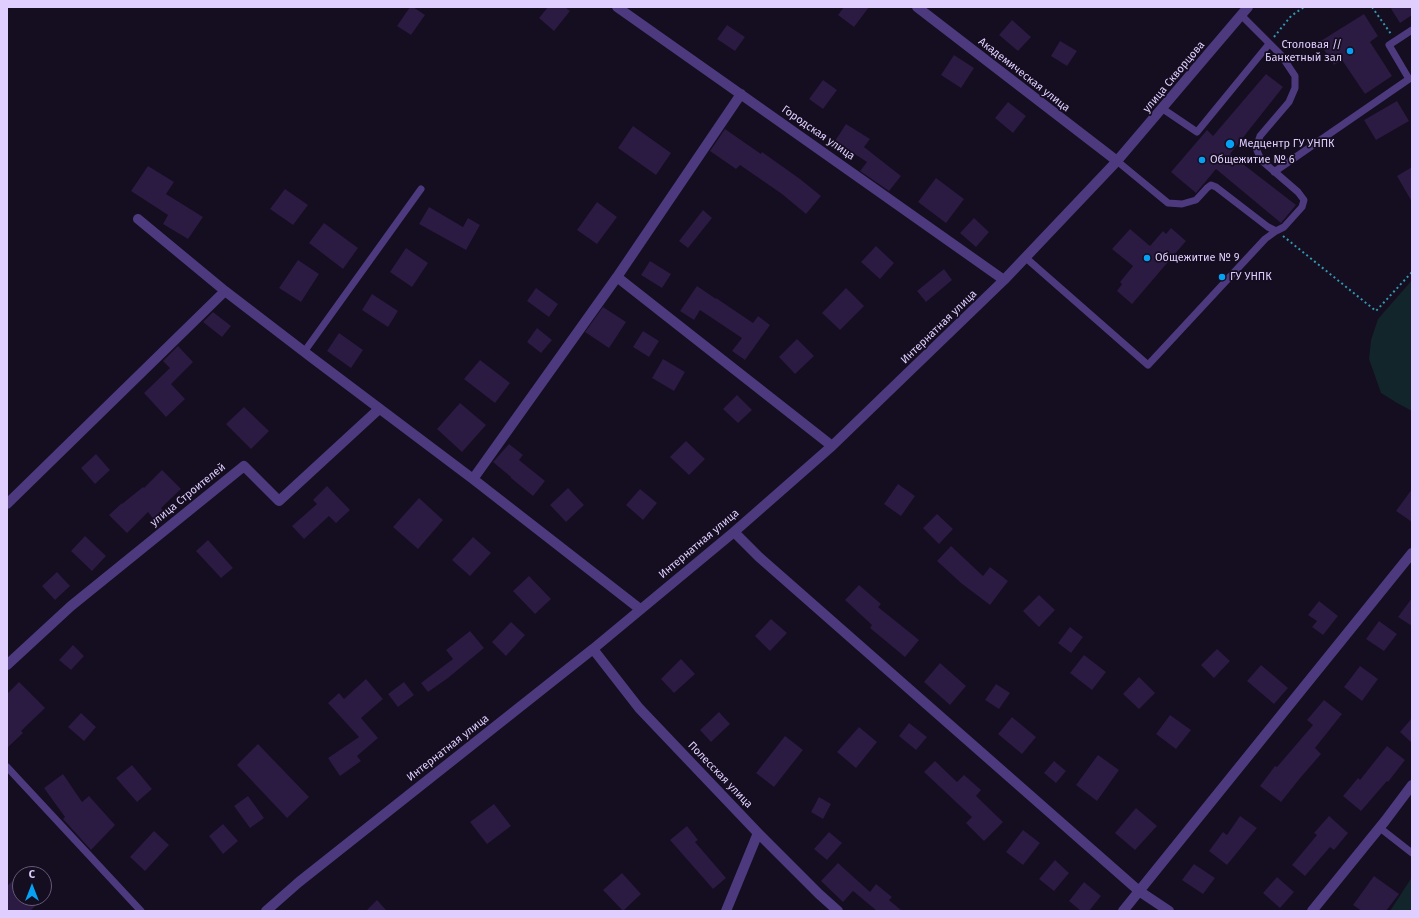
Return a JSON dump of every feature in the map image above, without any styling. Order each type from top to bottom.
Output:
[{"type":"street","name":"Городская улица","points":[[617,7],[1004,280]]},
{"type":"street","name":"Академическая улица","points":[[917,7],[1117,162]]},
{"type":"street","name":"улица Скворцова","points":[[1117,162],[1248,7]]},
{"type":"street","points":[[473,479],[617,277],[741,94]]},
{"type":"street","name":"Интернатная улица","points":[[266,911],[299,882],[593,648],[734,532],[832,446],[1004,280],[1117,162]]},
{"type":"street","points":[[138,219],[225,291],[473,479],[640,609]]},
{"type":"street","points":[[617,277],[832,446]]},
{"type":"street","points":[[7,504],[225,291]]},
{"type":"street","name":"улица Строителей","points":[[7,665],[71,606],[244,466],[279,501],[379,409]]},
{"type":"street","points":[[734,532],[759,557],[1139,891],[1170,911]]},
{"type":"street","points":[[1123,911],[1412,553]]},
{"type":"street","name":"Полесская улица","points":[[593,648],[639,708],[758,833],[838,911]]},
{"type":"street","points":[[1312,911],[1380,828],[1412,785]]},
{"type":"street","points":[[726,911],[758,833]]},
{"type":"lane","points":[[1026,258],[1148,365],[1265,239],[1284,227],[1302,207],[1304,200],[1298,192],[1261,160],[1256,148],[1260,136],[1289,102],[1295,88],[1295,76],[1281,55],[1268,44],[1241,15]]},
{"type":"lane","points":[[1274,172],[1409,79],[1388,45],[1412,30]]},
{"type":"lane","points":[[1163,109],[1197,132],[1268,44]]},
{"type":"lane","points":[[1117,162],[1168,203],[1182,204],[1196,200],[1207,188],[1211,186],[1216,187],[1268,227],[1276,231]]},
{"type":"lane","points":[[304,352],[422,190]]},
{"type":"lane","points":[[7,767],[141,911]]},
{"type":"lane","points":[[1380,828],[1412,853]]},
{"type":"path","points":[[1268,44],[1291,16],[1304,7]]},
{"type":"path","points":[[1372,7],[1395,40]]},
{"type":"path","points":[[1276,231],[1376,311],[1412,272]]},
{"type":"green space","points":[[1412,280],[1412,411],[1381,393],[1369,359],[1371,340],[1378,319]]},
{"type":"green space","points":[[1412,877],[1412,911],[1390,911]]},
{"type":"building","points":[[410,7],[413,7],[425,15],[411,35],[397,26]]},
{"type":"building","points":[[548,7],[565,7],[570,11],[554,31],[539,18]]},
{"type":"building","points":[[844,7],[869,7],[854,27],[838,15]]},
{"type":"building","points":[[1390,7],[1412,7],[1412,15],[1400,23]]},
{"type":"building","name":"Столовая // Банкетный зал","points":[[1364,14],[1378,36],[1370,42],[1392,76],[1365,94],[1342,60],[1334,65],[1319,42]]},
{"type":"building","points":[[1012,20],[1031,37],[1018,51],[999,35]]},
{"type":"building","points":[[727,25],[745,37],[735,51],[717,39]]},
{"type":"building","points":[[1060,41],[1077,51],[1067,66],[1051,56]]},
{"type":"building","points":[[954,55],[974,68],[961,88],[941,75]]},
{"type":"building","name":"Медцентр ГУ УНПК","points":[[1266,74],[1283,87],[1230,154],[1296,205],[1281,223],[1216,169],[1196,193],[1171,172],[1207,130],[1213,136]]},
{"type":"building","points":[[823,80],[837,90],[823,109],[809,99]]},
{"type":"building","points":[[1397,101],[1409,121],[1376,140],[1364,120]]},
{"type":"building","points":[[1008,102],[1026,116],[1013,133],[995,118]]},
{"type":"building","points":[[846,124],[870,139],[864,147],[901,176],[889,191],[860,171],[867,162],[835,141]]},
{"type":"building","points":[[633,126],[671,153],[656,175],[618,148]]},
{"type":"building","points":[[725,129],[761,154],[762,152],[821,196],[806,214],[782,194],[740,165],[736,169],[710,151]]},
{"type":"building","points":[[148,166],[174,182],[166,194],[203,217],[188,239],[163,224],[168,215],[131,191]]},
{"type":"building","points":[[1412,167],[1412,202],[1397,176]]},
{"type":"building","points":[[936,178],[964,199],[946,223],[918,202]]},
{"type":"building","points":[[285,189],[308,205],[293,225],[270,209]]},
{"type":"building","points":[[597,202],[617,217],[597,244],[577,230]]},
{"type":"building","points":[[429,207],[463,227],[468,218],[480,225],[466,250],[419,224]]},
{"type":"building","points":[[703,210],[712,218],[688,248],[679,241]]},
{"type":"building","points":[[974,218],[989,232],[976,247],[960,233]]},
{"type":"building","points":[[324,223],[358,248],[343,269],[309,243]]},
{"type":"building","name":"Общежитие № 9","points":[[1171,228],[1186,241],[1132,304],[1117,291],[1122,284],[1120,282],[1133,266],[1112,249],[1130,229],[1150,246],[1163,231],[1166,234]]},
{"type":"building","points":[[876,246],[894,263],[880,279],[861,262]]},
{"type":"building","points":[[406,248],[428,263],[412,287],[390,272]]},
{"type":"building","points":[[298,260],[319,274],[301,302],[279,288]]},
{"type":"building","points":[[650,261],[671,274],[662,288],[641,275]]},
{"type":"building","points":[[944,269],[952,280],[926,302],[917,291]]},
{"type":"building","points":[[697,286],[753,323],[758,316],[770,325],[745,360],[732,351],[742,338],[700,310],[694,320],[680,311]]},
{"type":"building","points":[[536,288],[558,304],[549,317],[527,301]]},
{"type":"building","points":[[846,288],[864,306],[840,330],[822,313]]},
{"type":"building","points":[[372,294],[398,311],[388,327],[362,310]]},
{"type":"building","points":[[603,307],[626,322],[609,348],[585,332]]},
{"type":"building","points":[[213,312],[231,326],[222,337],[203,322]]},
{"type":"building","points":[[537,328],[552,340],[541,353],[527,342]]},
{"type":"building","points":[[643,331],[659,341],[649,357],[633,347]]},
{"type":"building","points":[[339,333],[363,350],[351,368],[327,351]]},
{"type":"building","points":[[797,339],[814,356],[795,374],[779,357]]},
{"type":"building","points":[[178,346],[193,362],[171,384],[185,399],[166,417],[144,393],[170,368],[163,361]]},
{"type":"building","points":[[663,359],[685,372],[674,391],[652,378]]},
{"type":"building","points":[[480,360],[510,383],[495,403],[464,379]]},
{"type":"building","points":[[737,395],[752,410],[738,423],[723,409]]},
{"type":"building","points":[[460,403],[486,425],[462,452],[437,429]]},
{"type":"building","points":[[244,407],[269,431],[251,449],[226,424]]},
{"type":"building","points":[[686,441],[705,459],[689,475],[670,457]]},
{"type":"building","points":[[509,444],[523,455],[519,460],[545,481],[533,496],[493,462]]},
{"type":"building","points":[[96,454],[110,470],[95,484],[81,468]]},
{"type":"building","points":[[162,470],[181,489],[161,508],[165,513],[155,521],[148,512],[127,533],[109,515],[122,503],[143,487],[144,488]]},
{"type":"building","points":[[898,484],[915,496],[901,516],[884,504]]},
{"type":"building","points":[[327,486],[350,510],[336,523],[329,516],[304,539],[292,526],[317,504],[313,500]]},
{"type":"building","points":[[568,488],[584,505],[566,522],[550,505]]},
{"type":"building","points":[[640,489],[657,503],[643,520],[626,505]]},
{"type":"building","points":[[1412,489],[1412,522],[1396,511]]},
{"type":"building","points":[[419,498],[443,520],[418,549],[393,527]]},
{"type":"building","points":[[937,514],[953,529],[939,544],[923,528]]},
{"type":"building","points":[[85,536],[106,556],[92,571],[71,551]]},
{"type":"building","points":[[473,537],[491,553],[470,576],[452,560]]},
{"type":"building","points":[[208,540],[233,568],[221,578],[196,551]]},
{"type":"building","points":[[951,546],[983,576],[990,567],[1008,581],[990,605],[961,583],[937,561]]},
{"type":"building","points":[[57,572],[70,586],[55,600],[42,586]]},
{"type":"building","points":[[529,576],[551,599],[535,614],[513,591]]},
{"type":"building","points":[[859,585],[881,604],[878,607],[919,640],[905,657],[870,628],[872,625],[845,600]]},
{"type":"building","points":[[1039,595],[1055,610],[1039,627],[1023,611]]},
{"type":"building","points":[[1412,598],[1412,626],[1398,617]]},
{"type":"building","points":[[1319,601],[1338,616],[1323,635],[1312,627],[1317,621],[1308,615]]},
{"type":"building","points":[[771,619],[787,633],[770,651],[755,636]]},
{"type":"building","points":[[1379,621],[1397,634],[1384,651],[1366,639]]},
{"type":"building","points":[[511,622],[525,635],[506,656],[492,642]]},
{"type":"building","points":[[1070,627],[1083,637],[1071,653],[1058,643]]},
{"type":"building","points":[[470,631],[484,648],[448,678],[428,692],[421,683],[453,659],[446,650]]},
{"type":"building","points":[[73,645],[84,656],[71,670],[59,660]]},
{"type":"building","points":[[1217,649],[1230,661],[1214,678],[1201,665]]},
{"type":"building","points":[[1084,655],[1106,672],[1092,690],[1070,673]]},
{"type":"building","points":[[681,659],[695,674],[674,693],[661,679]]},
{"type":"building","points":[[940,663],[966,686],[950,705],[924,682]]},
{"type":"building","points":[[1261,665],[1288,688],[1274,704],[1247,681]]},
{"type":"building","points":[[1360,666],[1378,679],[1362,701],[1344,687]]},
{"type":"building","points":[[1139,677],[1155,693],[1139,709],[1123,694]]},
{"type":"building","points":[[366,679],[383,699],[361,718],[378,738],[357,756],[361,761],[340,776],[328,758],[359,737],[328,703],[339,693],[344,699]]},
{"type":"building","points":[[19,682],[45,708],[21,731],[23,733],[7,748],[7,694]]},
{"type":"building","points":[[404,682],[414,695],[398,707],[388,694]]},
{"type":"building","points":[[996,684],[1010,693],[999,709],[985,700]]},
{"type":"building","points":[[1324,700],[1342,714],[1315,748],[1321,754],[1281,802],[1260,786],[1275,766],[1277,767],[1313,725],[1307,720]]},
{"type":"building","points":[[719,712],[730,724],[711,742],[700,730]]},
{"type":"building","points":[[81,713],[96,727],[84,741],[68,727]]},
{"type":"building","points":[[1170,715],[1191,730],[1176,749],[1156,734]]},
{"type":"building","points":[[1012,717],[1036,737],[1022,754],[998,734]]},
{"type":"building","points":[[1412,718],[1412,743],[1400,732]]},
{"type":"building","points":[[909,723],[927,737],[916,750],[899,736]]},
{"type":"building","points":[[859,727],[877,742],[856,768],[837,752]]},
{"type":"building","points":[[785,736],[803,750],[774,787],[756,773]]},
{"type":"building","points":[[258,744],[309,797],[287,818],[237,765]]},
{"type":"building","points":[[1387,746],[1405,760],[1388,782],[1387,781],[1361,811],[1343,796],[1358,778],[1360,780]]},
{"type":"building","points":[[1098,755],[1119,770],[1097,801],[1076,785]]},
{"type":"building","points":[[935,761],[957,782],[964,775],[981,790],[976,796],[1003,822],[984,841],[966,823],[972,817],[924,772]]},
{"type":"building","points":[[1054,761],[1066,771],[1056,783],[1044,773]]},
{"type":"building","points":[[132,765],[152,789],[137,802],[116,778]]},
{"type":"building","points":[[63,774],[82,802],[89,796],[115,825],[91,850],[63,819],[65,817],[44,788]]},
{"type":"building","points":[[248,796],[264,818],[250,828],[234,806]]},
{"type":"building","points":[[819,797],[831,804],[823,819],[811,812]]},
{"type":"building","points":[[494,804],[511,826],[487,844],[470,822]]},
{"type":"building","points":[[1136,808],[1157,826],[1135,850],[1115,833]]},
{"type":"building","points":[[1240,816],[1257,828],[1227,865],[1209,851],[1223,832],[1227,835]]},
{"type":"building","points":[[1329,816],[1348,833],[1334,850],[1330,847],[1305,876],[1292,865],[1317,835],[1314,833]]},
{"type":"building","points":[[223,824],[238,841],[223,854],[209,836]]},
{"type":"building","points":[[687,826],[698,840],[695,842],[726,878],[713,889],[670,840]]},
{"type":"building","points":[[1023,830],[1040,843],[1023,865],[1006,852]]},
{"type":"building","points":[[154,831],[169,845],[145,871],[130,857]]},
{"type":"building","points":[[829,832],[842,843],[827,860],[814,849]]},
{"type":"building","points":[[1055,860],[1069,873],[1054,891],[1039,879]]},
{"type":"building","points":[[838,863],[870,892],[876,884],[892,897],[889,900],[902,911],[877,911],[853,891],[843,902],[821,881]]},
{"type":"building","points":[[1194,864],[1215,878],[1203,894],[1182,880]]},
{"type":"building","points":[[622,873],[641,894],[623,911],[603,890]]},
{"type":"building","points":[[1374,876],[1399,894],[1386,911],[1362,911],[1353,905]]},
{"type":"building","points":[[1277,877],[1294,892],[1280,908],[1263,893]]},
{"type":"building","points":[[12,881],[12,906],[35,906],[30,911],[7,911],[7,886]]},
{"type":"building","points":[[1084,882],[1101,896],[1089,911],[1081,911],[1069,901]]},
{"type":"building","points":[[377,900],[387,911],[366,911]]},
{"type":"place","name":"Столовая // Банкетный зал","points":[[1350,51]]},
{"type":"place","name":"Медцентр ГУ УНПК","points":[[1230,144]]},
{"type":"place","name":"Общежитие № 6","points":[[1202,160]]},
{"type":"place","name":"Общежитие № 9","points":[[1147,258]]},
{"type":"place","name":"ГУ УНПК","points":[[1222,277]]}]
